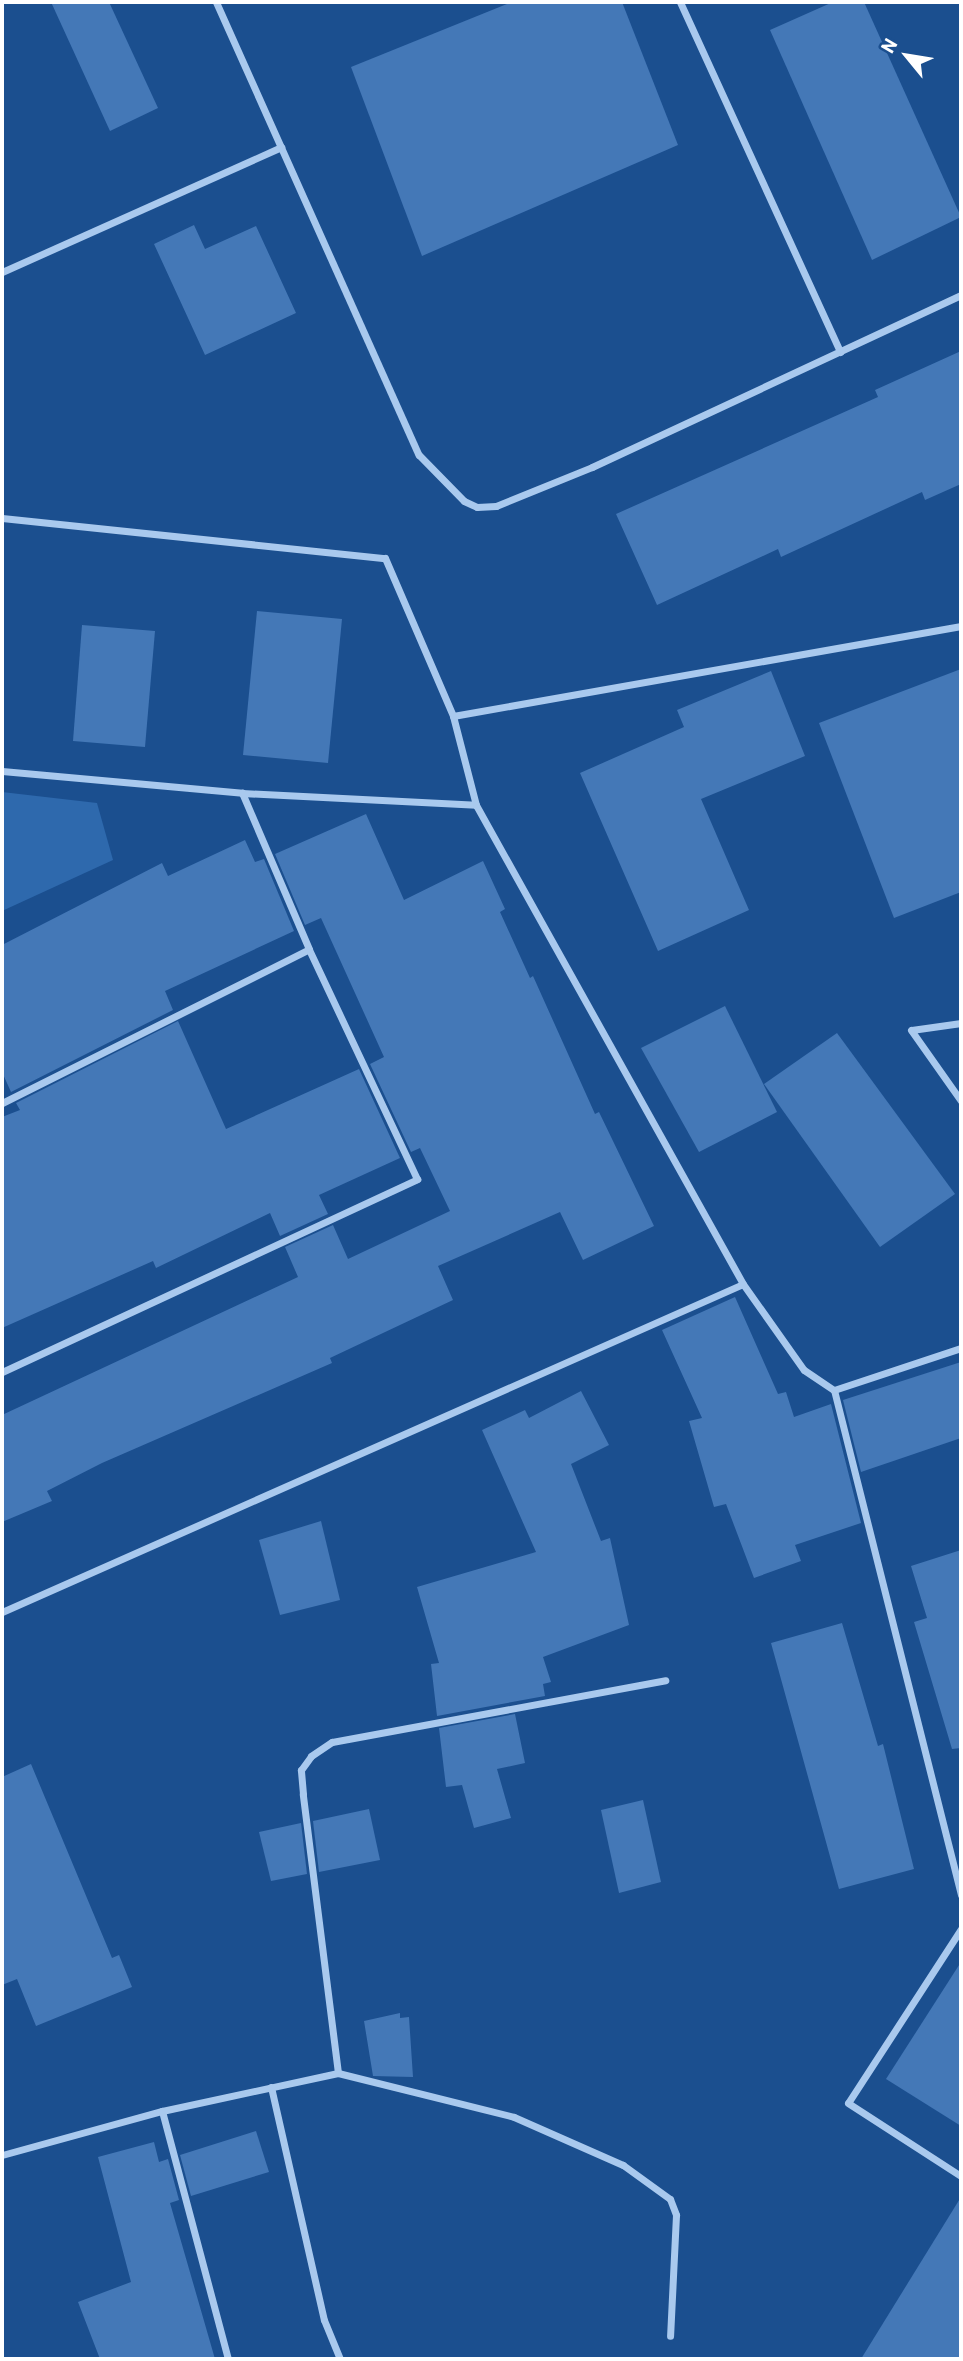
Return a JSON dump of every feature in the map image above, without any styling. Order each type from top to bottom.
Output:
[{"type":"street","points":[[216,2],[419,455],[464,501],[477,507],[496,506],[593,467],[961,295]]},
{"type":"street","points":[[680,2],[840,352]]},
{"type":"street","points":[[2,272],[281,147]]},
{"type":"street","points":[[2,518],[385,558],[453,716],[476,805],[743,1284],[804,1370],[834,1390],[961,1895]]},
{"type":"street","points":[[453,716],[961,626]]},
{"type":"street","points":[[2,771],[242,793],[476,805]]},
{"type":"street","points":[[2,1372],[417,1179],[309,949],[242,793]]},
{"type":"street","points":[[2,1102],[309,949]]},
{"type":"street","points":[[961,1023],[911,1030],[961,1101]]},
{"type":"street","points":[[2,1612],[743,1284]]},
{"type":"street","points":[[834,1390],[961,1348]]},
{"type":"street","points":[[338,2073],[302,1782],[301,1770],[311,1756],[332,1742],[665,1680]]},
{"type":"street","points":[[961,1929],[848,2103],[961,2176]]},
{"type":"street","points":[[2,2155],[162,2111],[338,2073],[514,2117],[649,2180],[670,2199],[676,2215],[670,2336]]},
{"type":"street","points":[[271,2087],[324,2320],[340,2359]]},
{"type":"street","points":[[162,2111],[228,2359]]},
{"type":"shaded area","points":[[2,792],[97,803],[113,860],[2,911]]},
{"type":"building","points":[[51,2],[109,2],[158,108],[110,131]]},
{"type":"building","points":[[512,2],[622,2],[678,145],[422,256],[351,67]]},
{"type":"building","points":[[833,2],[864,2],[961,217],[872,260],[770,30]]},
{"type":"building","points":[[194,225],[205,249],[256,226],[296,313],[205,355],[154,244]]},
{"type":"building","points":[[961,351],[961,484],[925,500],[922,492],[781,557],[778,549],[657,605],[616,514],[878,397],[875,390]]},
{"type":"building","points":[[257,611],[342,619],[328,763],[243,755]]},
{"type":"building","points":[[82,625],[155,631],[145,747],[73,741]]},
{"type":"building","points":[[961,669],[961,892],[894,918],[819,723]]},
{"type":"building","points":[[771,671],[805,756],[701,799],[749,910],[658,951],[580,773],[684,727],[677,710]]},
{"type":"building","points":[[366,814],[404,900],[483,861],[505,909],[500,912],[530,978],[533,976],[595,1114],[599,1112],[654,1226],[583,1260],[560,1212],[438,1266],[453,1300],[330,1358],[332,1363],[102,1463],[47,1491],[52,1501],[2,1522],[2,1415],[298,1277],[285,1247],[333,1225],[348,1259],[450,1211],[420,1148],[411,1152],[370,1064],[384,1057],[321,918],[305,925],[275,854]]},
{"type":"building","points":[[245,840],[255,862],[264,859],[294,931],[165,991],[173,1010],[11,1092],[2,1072],[2,945],[162,863],[168,876]]},
{"type":"building","points":[[725,1006],[777,1112],[699,1152],[641,1048]]},
{"type":"building","points":[[178,1021],[226,1129],[359,1069],[400,1158],[319,1195],[328,1214],[280,1236],[270,1213],[156,1268],[153,1261],[2,1328],[2,1117],[20,1110],[16,1103]]},
{"type":"building","points":[[837,1033],[955,1194],[880,1247],[764,1084]]},
{"type":"building","points":[[735,1297],[778,1394],[786,1392],[794,1417],[831,1404],[861,1523],[795,1545],[801,1561],[754,1578],[726,1504],[714,1507],[689,1421],[702,1418],[662,1330]]},
{"type":"building","points":[[961,1362],[961,1438],[861,1472],[843,1400]]},
{"type":"building","points":[[581,1391],[609,1445],[571,1464],[601,1541],[610,1538],[629,1625],[543,1657],[551,1682],[543,1684],[545,1696],[437,1716],[431,1664],[439,1663],[417,1587],[536,1552],[482,1430],[525,1410],[529,1418]]},
{"type":"building","points":[[321,1521],[340,1600],[280,1615],[259,1540]]},
{"type":"building","points":[[961,1550],[961,1748],[952,1749],[914,1622],[927,1618],[911,1566]]},
{"type":"building","points":[[842,1623],[878,1746],[883,1744],[914,1869],[839,1889],[771,1643]]},
{"type":"building","points":[[515,1714],[525,1763],[497,1769],[511,1818],[474,1828],[462,1785],[446,1787],[439,1728]]},
{"type":"building","points":[[31,1764],[112,1958],[119,1955],[132,1987],[36,2026],[17,1979],[2,1985],[2,1777]]},
{"type":"building","points":[[643,1800],[661,1882],[619,1893],[601,1810]]},
{"type":"building","points":[[369,1809],[380,1860],[319,1872],[313,1821]]},
{"type":"building","points":[[301,1823],[307,1874],[271,1881],[259,1832]]},
{"type":"building","points":[[961,1962],[961,2126],[886,2079]]},
{"type":"building","points":[[400,2013],[400,2018],[409,2017],[413,2077],[373,2076],[364,2021]]},
{"type":"building","points":[[256,2131],[269,2172],[191,2196],[180,2155]]},
{"type":"building","points":[[154,2142],[159,2162],[168,2159],[179,2200],[170,2203],[215,2359],[100,2359],[78,2302],[131,2282],[98,2157]]},
{"type":"building","points":[[961,2197],[961,2359],[861,2359]]}]
